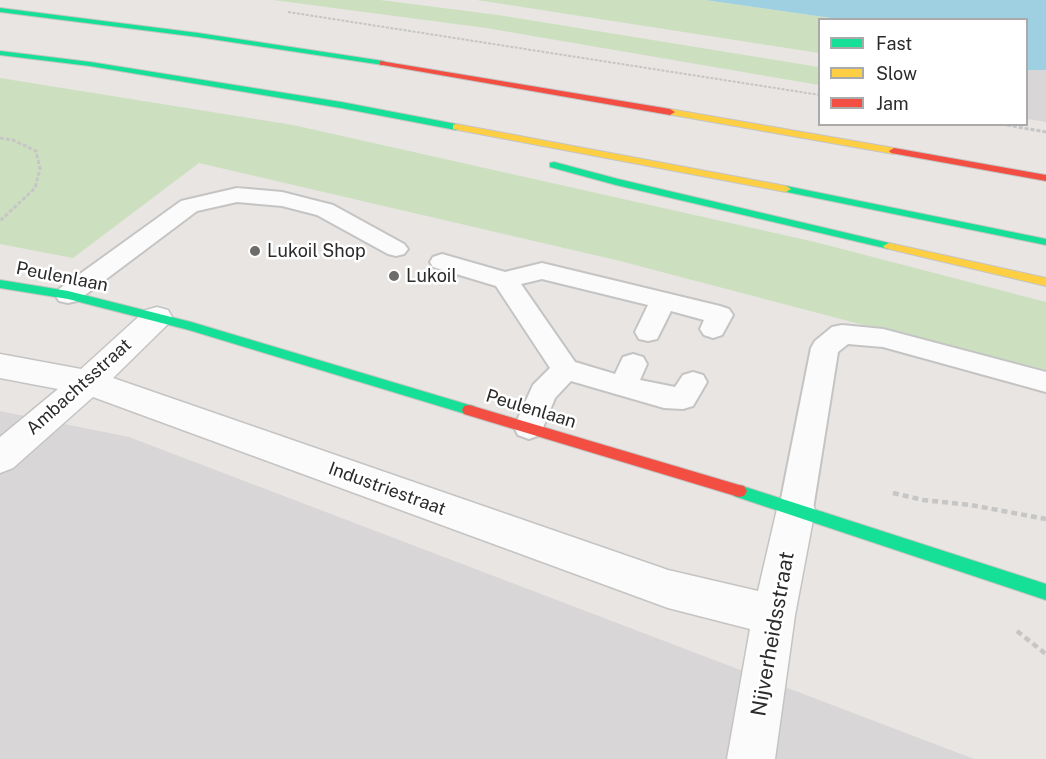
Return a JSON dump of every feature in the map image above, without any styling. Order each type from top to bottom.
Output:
[{"type":"main road","points":[[0,10],[198,35],[450,73],[1046,178]]},
{"type":"main road","points":[[0,52],[90,64],[341,105],[858,203],[1046,242]]},
{"type":"main road","points":[[341,105],[502,150]]},
{"type":"main road","points":[[536,160],[616,182],[1046,282]]},
{"type":"main road","points":[[948,160],[1046,166]]},
{"type":"main road","name":"Peulenlaan","points":[[0,284],[68,295],[157,316],[796,509],[1046,592]]},
{"type":"street","name":"Ambachtsstraat","points":[[0,458],[88,382],[157,316]]},
{"type":"street","name":"Industriestraat","points":[[0,366],[88,382],[668,589],[774,615]]},
{"type":"street","name":"Nijverheidsstraat","points":[[751,759],[774,615],[796,509]]},
{"type":"lane","points":[[68,295],[189,206],[237,195],[282,199],[325,210],[396,249]]},
{"type":"lane","points":[[442,262],[505,280],[542,271],[663,300],[720,315],[713,329]]},
{"type":"lane","points":[[505,280],[565,369],[628,376],[664,397],[683,398],[693,382]]},
{"type":"lane","points":[[648,332],[663,300]]},
{"type":"lane","points":[[796,509],[825,348],[842,334],[883,338],[1046,382]]},
{"type":"lane","points":[[529,427],[543,393],[565,369]]},
{"type":"path","points":[[280,12],[818,95]]},
{"type":"path","points":[[1012,126],[1046,132]]},
{"type":"path","points":[[0,138],[13,140],[36,151],[40,169],[35,188],[0,222]]},
{"type":"shaded area","points":[[1028,70],[1046,70],[1046,122],[1028,119]]},
{"type":"shaded area","points":[[0,411],[129,437],[974,759],[0,759]]},
{"type":"green space","points":[[273,0],[380,0],[498,15],[818,67],[818,85],[486,28]]},
{"type":"green space","points":[[477,0],[705,0],[831,18],[818,18],[818,53]]},
{"type":"green space","points":[[0,78],[293,125],[815,242],[1046,302],[1046,373],[620,261],[199,163],[73,258],[0,244]]},
{"type":"water","points":[[705,0],[1046,0],[1046,70],[1028,70],[1028,18],[831,18]]},
{"type":"traffic: fast","points":[[0,10],[198,35],[383,63]]},
{"type":"traffic: fast","points":[[0,53],[90,64],[341,105],[456,127]]},
{"type":"traffic: fast","points":[[554,165],[616,182],[889,246]]},
{"type":"traffic: fast","points":[[786,189],[1046,242]]},
{"type":"traffic: fast","points":[[0,284],[68,295],[191,326],[469,410]]},
{"type":"traffic: fast","points":[[739,491],[1046,592]]},
{"type":"traffic: slow","points":[[670,112],[894,151]]},
{"type":"traffic: slow","points":[[456,127],[786,189]]},
{"type":"traffic: slow","points":[[889,246],[1046,282]]},
{"type":"traffic: jam","points":[[383,63],[670,112]]},
{"type":"traffic: jam","points":[[894,151],[1046,178]]},
{"type":"traffic: jam","points":[[469,410],[739,491]]},
{"type":"place","name":"Lukoil Shop","points":[[255,251]]},
{"type":"place","name":"Lukoil","points":[[394,276]]}]
